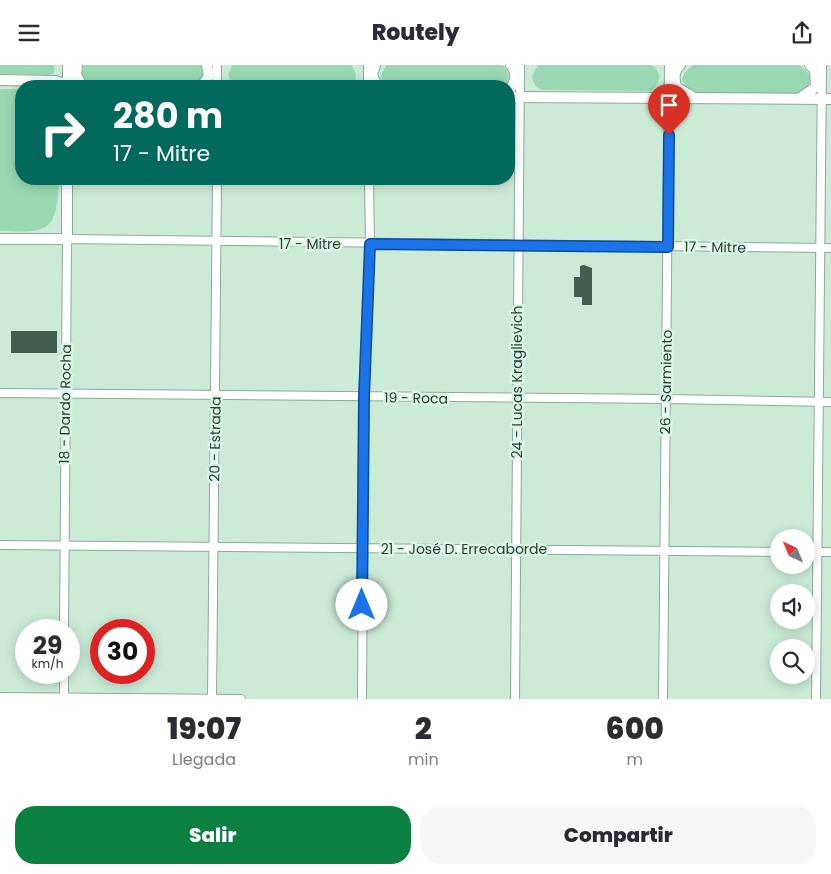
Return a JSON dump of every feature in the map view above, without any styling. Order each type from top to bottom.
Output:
[{"type":"main road","points":[[68,65],[70,80]]},
{"type":"main road","points":[[77,65],[76,75],[79,80]]},
{"type":"main road","points":[[206,80],[209,76],[207,65]]},
{"type":"main road","points":[[374,80],[372,75],[375,65]]},
{"type":"main road","points":[[511,65],[516,76],[515,80]]},
{"type":"main road","points":[[680,65],[676,69],[676,87],[694,98]]},
{"type":"main road","points":[[799,99],[816,87],[816,70],[810,65]]},
{"type":"main road","points":[[0,80],[15,81]]},
{"type":"main road","points":[[515,97],[827,99]]},
{"type":"main road","name":"18 - Dardo Rocha","points":[[66,239],[67,185]]},
{"type":"main road","name":"17 - Mitre","points":[[0,239],[66,239]]},
{"type":"street","points":[[217,65],[217,80]]},
{"type":"street","points":[[368,65],[368,80]]},
{"type":"street","name":"24 - Lucas Kraglievich","points":[[515,92],[520,65]]},
{"type":"street","name":"26 - Sarmiento","points":[[663,699],[670,65]]},
{"type":"street","points":[[816,699],[818,402],[827,99],[822,65]]},
{"type":"street","name":"24 - Lucas Kraglievich","points":[[515,134],[518,245],[515,699]]},
{"type":"street","name":"20 - Estrada","points":[[212,699],[217,185]]},
{"type":"street","points":[[362,699],[364,397],[370,244],[369,185]]},
{"type":"street","name":"17 - Mitre","points":[[66,239],[216,243],[831,248]]},
{"type":"street","name":"18 - Dardo Rocha","points":[[64,619],[66,239]]},
{"type":"street","name":"19 - Roca","points":[[0,393],[666,399],[831,403]]},
{"type":"street","name":"21 - José D. Errecaborde","points":[[0,545],[770,552]]},
{"type":"street","points":[[817,552],[831,552]]},
{"type":"street","points":[[64,684],[64,698]]},
{"type":"street","points":[[0,697],[242,699]]},
{"type":"green space","points":[[0,65],[54,65],[54,73],[48,75],[0,74]]},
{"type":"green space","points":[[82,65],[201,65],[203,68],[200,80],[84,80],[81,75]]},
{"type":"green space","points":[[232,65],[351,65],[355,70],[356,79],[230,80],[228,75]]},
{"type":"green space","points":[[386,65],[502,65],[509,78],[508,80],[383,80],[381,76]]},
{"type":"green space","points":[[538,65],[652,65],[658,72],[659,78],[651,91],[544,90],[536,86],[532,76]]},
{"type":"green space","points":[[693,65],[800,65],[810,75],[810,81],[801,93],[695,93],[687,90],[682,79],[685,72]]},
{"type":"green space","points":[[0,89],[15,89],[15,185],[59,185],[58,196],[53,219],[48,225],[31,231],[0,231]]},
{"type":"building","points":[[584,265],[592,268],[592,305],[582,305],[582,297],[574,297],[574,277],[580,277],[580,266]]},
{"type":"building","points":[[11,331],[57,331],[57,353],[11,353]]},
{"type":"route","points":[[362,605],[364,397],[370,244],[668,247],[669,135]]}]
